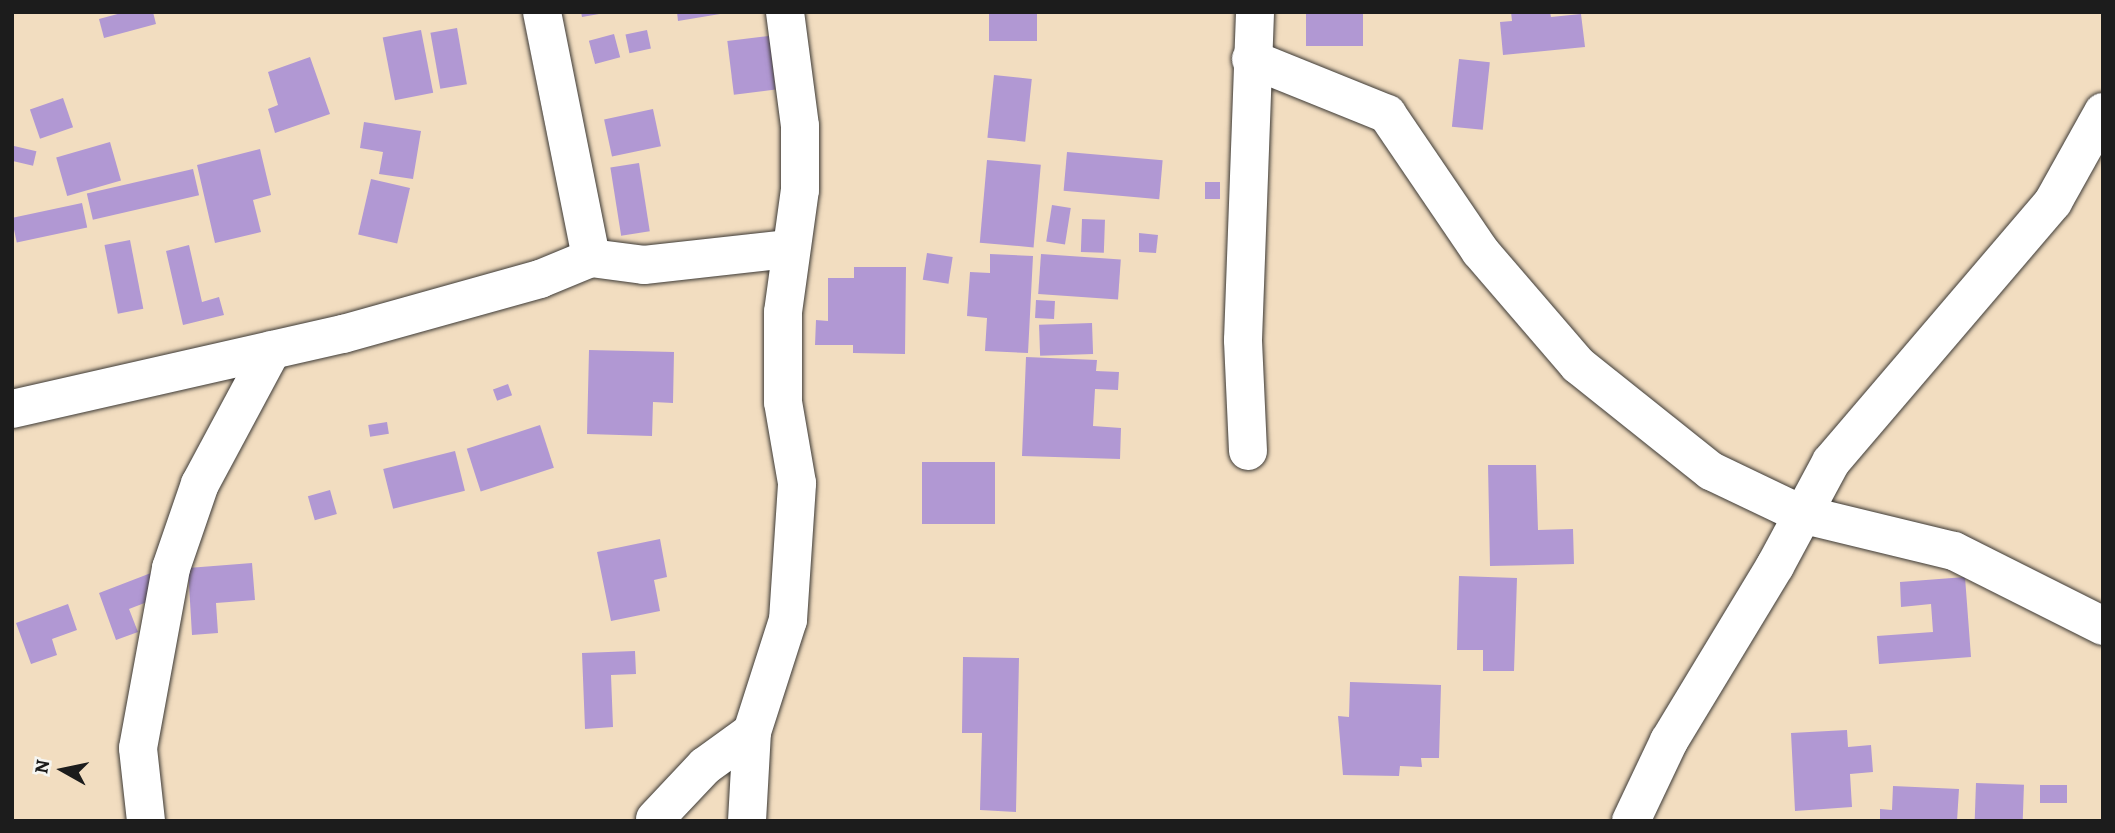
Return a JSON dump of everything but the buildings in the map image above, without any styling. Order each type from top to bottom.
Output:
[{"type":"street","points":[[542,12],[592,258]]},
{"type":"street","points":[[747,821],[752,732],[788,620],[797,483],[783,402],[789,249],[800,190],[800,126],[785,12]]},
{"type":"street","points":[[1248,452],[1243,340],[1251,59],[1255,12]]},
{"type":"street","points":[[1251,59],[1387,114],[1480,251],[1578,365],[1711,471],[1801,513],[1954,551],[2103,626]]},
{"type":"street","points":[[1631,821],[1669,741],[1775,566],[1830,462],[2053,202],[2103,112]]},
{"type":"street","points":[[12,409],[272,350],[540,279],[592,258],[644,265],[789,249]]},
{"type":"street","points":[[146,821],[138,748],[171,568],[200,484],[272,350]]},
{"type":"street","points":[[655,818],[705,766],[752,732]]}]
